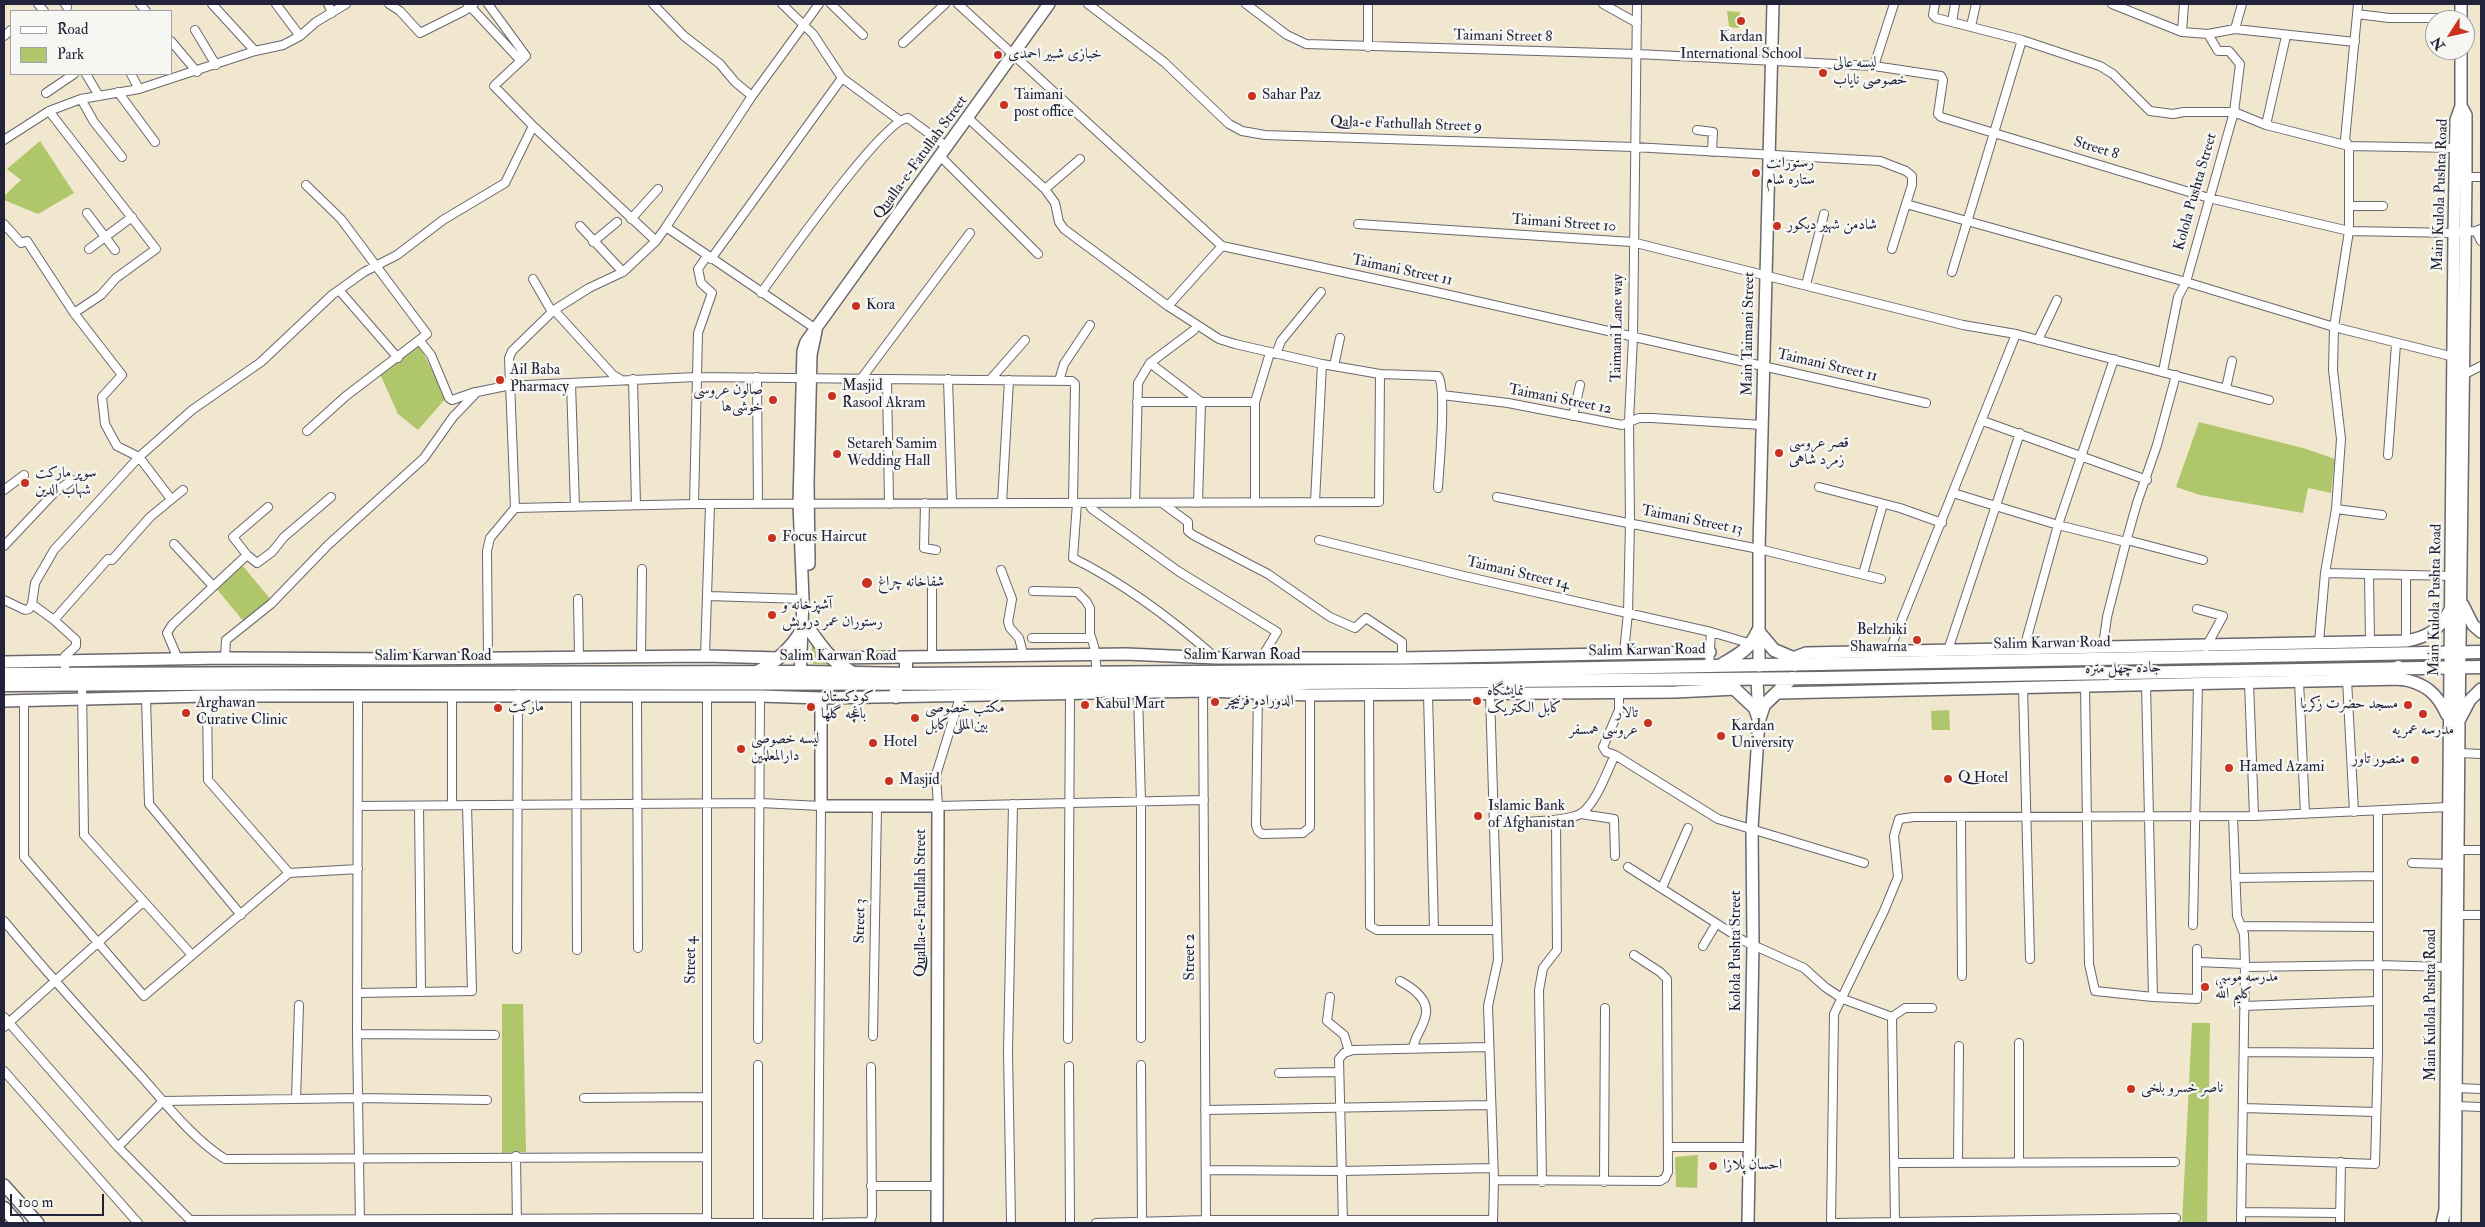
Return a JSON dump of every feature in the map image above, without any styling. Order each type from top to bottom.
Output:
[{"type":"main road","points":[[754,673],[779,658],[805,630],[831,658],[852,672]]},
{"type":"main road","points":[[1714,666],[1752,644],[1758,631],[1774,650],[1794,662]]},
{"type":"main road","points":[[2398,653],[2406,641]]},
{"type":"main road","name":"Salim Karwan Road","points":[[4,674],[65,668],[331,678],[518,690],[804,678],[852,672],[906,674],[1097,673],[1200,683],[1674,686],[1792,678],[1896,682],[2058,667],[2398,653],[2481,652]]},
{"type":"main road","points":[[906,658],[906,674]]},
{"type":"main road","points":[[408,659],[408,672]]},
{"type":"main road","name":"Salim Karwan Road","points":[[4,685],[82,685],[331,678],[408,672],[754,673],[896,691],[983,690],[1759,666],[1840,659],[2058,667],[2400,673],[2455,667],[2481,667]]},
{"type":"main road","points":[[1758,720],[1764,705],[1792,678]]},
{"type":"main road","points":[[1716,683],[1736,689],[1755,708],[1758,720]]},
{"type":"main road","points":[[4,1208],[17,1223]]},
{"type":"street","points":[[212,4],[255,51]]},
{"type":"street","points":[[276,4],[300,36]]},
{"type":"street","points":[[328,4],[332,13]]},
{"type":"street","points":[[4,140],[49,112],[81,99],[139,89],[197,72],[255,51],[283,45],[300,36],[316,22],[346,4]]},
{"type":"street","points":[[389,4],[400,11],[420,33],[470,5],[521,61]]},
{"type":"street","points":[[488,4],[526,54],[494,86],[533,126],[656,241]]},
{"type":"street","points":[[653,4],[684,36],[720,64],[735,82],[752,96]]},
{"type":"street","points":[[782,4],[822,46],[842,78],[899,120]]},
{"type":"street","points":[[488,658],[488,551],[490,538],[515,508],[512,385],[509,358],[512,351],[553,311],[589,288],[623,272],[656,241],[752,96],[819,4]]},
{"type":"street","points":[[832,4],[863,36]]},
{"type":"street","points":[[903,43],[945,4]]},
{"type":"street","name":"Taimani Street 11","points":[[958,4],[1222,246],[1926,403]]},
{"type":"street","name":"Qualla-e-Fatullah Street","points":[[805,630],[803,599],[806,379],[803,351],[806,342],[1050,4]]},
{"type":"street","name":"Qala-e Fathullah Street 9","points":[[1088,4],[1164,62],[1223,119],[1242,131],[1265,134],[1634,146],[1769,156],[1880,161],[1894,165],[1912,176],[1912,185],[1906,204]]},
{"type":"street","name":"Taimani Street 8","points":[[1246,4],[1296,41],[1306,44],[1637,54],[1772,61]]},
{"type":"street","points":[[1368,4],[1368,47]]},
{"type":"street","points":[[1603,4],[1637,23]]},
{"type":"street","name":"Taimani Lane way","points":[[1624,652],[1628,613],[1630,523],[1630,421],[1633,337],[1632,242],[1637,4]]},
{"type":"street","name":"Main Taimani Street","points":[[1759,666],[1759,549],[1773,4]]},
{"type":"street","points":[[1874,66],[1894,4]]},
{"type":"street","points":[[1935,4],[1933,15],[1952,22],[2022,40],[2100,66],[2113,74],[2150,111],[2173,114],[2184,112],[2234,112],[2266,125],[2349,146],[2456,148]]},
{"type":"street","points":[[1952,22],[1955,4]]},
{"type":"street","points":[[1971,26],[1976,4]]},
{"type":"street","points":[[2112,4],[2182,32],[2208,34],[2235,29],[2355,42]]},
{"type":"street","points":[[2182,32],[2184,4]]},
{"type":"street","points":[[2235,29],[2242,4]]},
{"type":"street","points":[[2319,642],[2325,573],[2336,510],[2341,439],[2333,370],[2334,327],[2349,231],[2349,146],[2345,140],[2358,4]]},
{"type":"street","points":[[2357,14],[2389,18],[2425,18]]},
{"type":"street","points":[[194,30],[216,65]]},
{"type":"street","name":"Kolola Pushta Street","points":[[2163,371],[2178,297],[2186,282],[2234,112],[2240,64],[2229,51],[2218,51],[2208,34]]},
{"type":"street","points":[[2266,125],[2286,36]]},
{"type":"street","points":[[1952,272],[2022,40]]},
{"type":"street","points":[[172,41],[197,72]]},
{"type":"street","points":[[2461,60],[2461,106]]},
{"type":"street","name":"Street 8","points":[[1772,61],[1874,66],[1940,76],[1943,80],[1939,115],[2209,198],[2349,231],[2469,231]]},
{"type":"street","points":[[46,93],[73,75]]},
{"type":"street","points":[[87,75],[99,96]]},
{"type":"street","points":[[132,75],[139,89]]},
{"type":"street","points":[[694,504],[698,333],[712,293],[701,283],[698,269],[709,258],[842,78]]},
{"type":"street","points":[[118,92],[155,142]]},
{"type":"street","points":[[81,99],[94,122],[122,157]]},
{"type":"street","name":"Main Kulola Pushta Road","points":[[2455,652],[2462,603],[2465,389],[2458,377],[2454,358],[2469,231],[2456,148],[2456,120],[2461,106]]},
{"type":"street","name":"Main Kulola Pushta Road","points":[[2441,1223],[2445,1210],[2448,807],[2454,720],[2455,667],[2450,609],[2458,377],[2469,231],[2466,177],[2466,115],[2461,106]]},
{"type":"street","points":[[49,112],[132,217],[156,251],[116,278],[101,295],[74,313]]},
{"type":"street","points":[[761,293],[872,146],[899,120],[908,118],[943,151],[1038,254]]},
{"type":"street","points":[[968,118],[1045,189],[1054,203],[1059,222],[1064,228],[1168,306],[1219,338],[1322,364],[1380,374],[1438,376],[1441,380],[1442,395],[1438,488]]},
{"type":"street","points":[[4,600],[26,610],[30,609],[35,584],[54,550],[139,457],[192,410],[261,362],[292,331],[339,290],[364,272],[397,255],[443,220],[505,183],[533,126]]},
{"type":"street","points":[[1696,130],[1713,132],[1712,152]]},
{"type":"street","points":[[1045,189],[1080,159]]},
{"type":"street","points":[[2466,177],[2481,177]]},
{"type":"street","points":[[306,185],[341,218],[427,334],[346,396],[307,431]]},
{"type":"street","points":[[631,219],[658,189]]},
{"type":"street","points":[[1892,249],[1906,204],[1968,223],[2186,282],[2334,327],[2454,358]]},
{"type":"street","points":[[2350,206],[2383,206]]},
{"type":"street","points":[[87,213],[115,250]]},
{"type":"street","points":[[1806,285],[1824,214]]},
{"type":"street","points":[[89,249],[132,217]]},
{"type":"street","points":[[593,242],[617,222]]},
{"type":"street","points":[[4,224],[20,243],[27,241],[74,313],[122,375],[102,397],[104,417],[117,446],[139,457],[171,500]]},
{"type":"street","name":"Taimani Street 10","points":[[1358,224],[1632,242],[1962,324],[2016,334],[2269,400]]},
{"type":"street","points":[[580,226],[623,272]]},
{"type":"street","points":[[666,227],[816,329]]},
{"type":"street","points":[[2469,231],[2481,241]]},
{"type":"street","points":[[861,379],[970,233]]},
{"type":"street","points":[[1168,306],[1222,246]]},
{"type":"street","points":[[532,279],[553,311],[613,375],[622,380]]},
{"type":"street","points":[[339,290],[398,358]]},
{"type":"street","points":[[1255,502],[1255,402],[1273,353],[1321,292]]},
{"type":"street","points":[[2038,340],[2057,300]]},
{"type":"street","points":[[1059,381],[1064,364],[1090,325]]},
{"type":"street","points":[[1134,503],[1138,383],[1150,363],[1194,330]]},
{"type":"street","points":[[1889,652],[1983,421],[2016,334]]},
{"type":"street","points":[[1334,366],[1340,338]]},
{"type":"street","points":[[990,380],[1025,340]]},
{"type":"street","points":[[420,341],[431,356],[450,400],[512,385],[696,377],[1072,381],[1075,384],[1073,558],[1114,581],[1166,616],[1216,658]]},
{"type":"street","points":[[2388,455],[2396,344]]},
{"type":"street","points":[[2024,648],[2058,525],[2114,359]]},
{"type":"street","points":[[2226,388],[2232,361]]},
{"type":"street","points":[[1150,363],[1201,402]]},
{"type":"street","points":[[1315,502],[1322,364]]},
{"type":"street","points":[[2458,377],[2481,366]]},
{"type":"street","points":[[515,508],[694,504],[1380,502],[1380,374]]},
{"type":"street","points":[[2103,646],[2107,616],[2126,541],[2146,480],[2176,375]]},
{"type":"street","points":[[757,377],[758,504]]},
{"type":"street","points":[[887,379],[889,504]]},
{"type":"street","points":[[948,379],[952,503]]},
{"type":"street","points":[[633,380],[636,505]]},
{"type":"street","points":[[1002,503],[1009,380]]},
{"type":"street","points":[[571,383],[575,507]]},
{"type":"street","points":[[1573,416],[1580,385]]},
{"type":"street","points":[[225,658],[226,640],[271,604],[328,545],[424,458],[453,417],[478,392]]},
{"type":"street","name":"Taimani Street 12","points":[[1442,395],[1508,403],[1622,425],[1630,421],[1652,418],[1762,425]]},
{"type":"street","points":[[1137,402],[1255,402]]},
{"type":"street","points":[[1198,503],[1201,402]]},
{"type":"street","points":[[1983,421],[2146,480]]},
{"type":"street","points":[[1948,650],[2020,433]]},
{"type":"street","points":[[4,490],[24,475]]},
{"type":"street","points":[[4,546],[54,493],[72,480]]},
{"type":"street","points":[[1819,487],[1883,504],[1942,523]]},
{"type":"street","points":[[54,620],[108,559],[112,560],[150,517],[183,490]]},
{"type":"street","points":[[1953,493],[1995,504],[2058,525],[2203,560]]},
{"type":"street","points":[[268,507],[233,537],[247,555],[257,563],[272,552],[284,536],[331,497]]},
{"type":"street","name":"Taimani Street 13","points":[[1497,497],[1759,549],[1881,579]]},
{"type":"street","points":[[924,503],[924,548],[936,550]]},
{"type":"street","points":[[1088,503],[1092,509],[1178,571],[1277,632],[1262,657]]},
{"type":"street","points":[[1162,503],[1188,522],[1188,530],[1193,535],[1268,574],[1330,617],[1356,628],[1366,618],[1402,642],[1402,658]]},
{"type":"street","name":"Qualla-e-Fatullah Street","points":[[804,504],[804,678]]},
{"type":"street","points":[[1863,574],[1883,504]]},
{"type":"street","points":[[705,656],[710,505]]},
{"type":"street","points":[[2336,510],[2382,515]]},
{"type":"street","name":"Taimani Street 14","points":[[1319,540],[1711,632],[1752,644]]},
{"type":"street","points":[[174,544],[213,586]]},
{"type":"street","points":[[178,659],[167,633],[172,625],[247,555]]},
{"type":"street","points":[[641,657],[642,569]]},
{"type":"street","points":[[1001,570],[1012,599],[1008,622],[1010,628],[1019,638],[1024,657]]},
{"type":"street","points":[[2325,573],[2452,576]]},
{"type":"street","points":[[2370,575],[2370,641]]},
{"type":"street","points":[[2406,575],[2406,641]]},
{"type":"street","points":[[932,588],[932,657]]},
{"type":"street","points":[[1033,591],[1076,592],[1081,596],[1090,608],[1091,638],[1096,656],[1097,673]]},
{"type":"street","points":[[708,596],[803,599]]},
{"type":"street","points":[[578,599],[579,656]]},
{"type":"street","points":[[2462,603],[2466,615],[2481,632]]},
{"type":"street","points":[[32,604],[54,620],[76,640],[76,646],[65,656],[65,668]]},
{"type":"street","points":[[2197,609],[2223,616],[2206,647]]},
{"type":"street","name":"جاده چهل متره","points":[[1840,659],[1889,652],[1948,650],[2103,646],[2206,647],[2319,642],[2406,641],[2424,638],[2437,629],[2450,609]]},
{"type":"street","points":[[1711,632],[1710,652],[1714,666]]},
{"type":"street","points":[[1032,638],[1091,638]]},
{"type":"street","points":[[831,658],[1024,657],[1126,654],[1216,658],[1402,658],[1624,652],[1710,652]]},
{"type":"street","points":[[4,662],[65,668],[178,659],[225,658],[408,659],[705,656],[779,658]]},
{"type":"street","name":"جاده چهل متره","points":[[1778,693],[1896,682],[2023,686],[2146,684],[2347,680],[2400,673],[2431,690],[2454,720]]},
{"type":"street","name":"Kolola Pushta Street","points":[[1748,1223],[1753,945],[1752,828],[1758,720],[1756,679]]},
{"type":"street","points":[[2347,680],[2354,812]]},
{"type":"street","points":[[2299,681],[2306,814]]},
{"type":"street","points":[[2250,682],[2254,816]]},
{"type":"street","points":[[4,701],[207,696],[358,698],[452,695],[518,690],[576,696],[760,696],[821,698],[896,691],[960,697],[983,690],[1070,695],[1138,693],[1200,683],[1258,692],[1310,695],[1619,692],[1674,686]]},
{"type":"street","name":"Street 2","points":[[1200,683],[1204,800],[1206,1222]]},
{"type":"street","points":[[2193,924],[2198,683]]},
{"type":"street","points":[[2146,684],[2153,997]]},
{"type":"street","points":[[82,685],[84,834],[192,955]]},
{"type":"street","points":[[2085,685],[2089,964],[2092,987],[2095,991],[2104,993],[2197,999],[2197,949]]},
{"type":"street","points":[[2023,686],[2030,959]]},
{"type":"street","points":[[2454,720],[2481,689]]},
{"type":"street","points":[[517,949],[516,805],[518,690]]},
{"type":"street","points":[[1258,692],[1256,825],[1258,831],[1262,834],[1303,833],[1310,827],[1310,695]]},
{"type":"street","points":[[1619,692],[1619,710],[1603,747],[1606,752],[1615,755],[1718,819],[1864,863]]},
{"type":"street","points":[[1138,693],[1141,802],[1141,1038]]},
{"type":"street","points":[[1096,1223],[1492,1222],[1494,1180],[1488,1006],[1498,960],[1490,693]]},
{"type":"street","points":[[1369,694],[1370,926],[1377,930],[1496,930]]},
{"type":"street","points":[[1428,694],[1434,929]]},
{"type":"street","points":[[452,695],[452,805]]},
{"type":"street","points":[[1068,1039],[1071,803],[1070,695]]},
{"type":"street","points":[[207,696],[208,780],[289,873]]},
{"type":"street","points":[[576,696],[577,950]]},
{"type":"street","points":[[637,696],[639,804],[638,948]]},
{"type":"street","name":"Street 4","points":[[707,696],[705,1097],[707,1221]]},
{"type":"street","points":[[758,1039],[760,696]]},
{"type":"street","points":[[146,697],[149,804],[241,915]]},
{"type":"street","points":[[938,806],[936,775],[960,697]]},
{"type":"street","points":[[358,698],[359,992],[357,1034],[360,1222]]},
{"type":"street","points":[[818,1223],[821,698]]},
{"type":"street","points":[[24,701],[24,857],[144,996],[289,873],[358,869]]},
{"type":"street","name":"Main Kulola Pushta Road","points":[[2454,720],[2460,753],[2455,1223]]},
{"type":"street","points":[[2460,753],[2481,754]]},
{"type":"street","points":[[1581,814],[1590,805],[1615,755]]},
{"type":"street","points":[[358,806],[760,803],[877,807],[1204,800]]},
{"type":"street","points":[[1010,1223],[1008,1051],[1013,804]]},
{"type":"street","points":[[359,992],[472,992],[467,805]]},
{"type":"street","points":[[419,806],[421,992]]},
{"type":"street","name":"Qualla-e-Fatullah Street","points":[[938,806],[936,1186],[938,1223]]},
{"type":"street","name":"Street 3","points":[[873,1036],[877,807]]},
{"type":"street","points":[[2176,1218],[1831,1223],[1834,1014],[1884,911],[1898,876],[1894,836],[1899,819],[1914,817],[2232,817],[2378,812],[2448,807]]},
{"type":"street","points":[[2242,1159],[2375,1164],[2378,1053],[2378,812]]},
{"type":"street","points":[[1495,823],[1556,820],[1581,814],[1614,819],[1615,856]]},
{"type":"street","points":[[2232,817],[2237,916],[2244,934],[2245,966],[2241,1223]]},
{"type":"street","points":[[1962,818],[1962,976]]},
{"type":"street","points":[[1542,1182],[1539,990],[1543,968],[1557,950],[1556,820]]},
{"type":"street","points":[[1662,888],[1688,828]]},
{"type":"street","points":[[2459,850],[2481,850]]},
{"type":"street","points":[[2412,863],[2448,864]]},
{"type":"street","points":[[1628,867],[1716,924],[1753,945],[1804,968],[1825,988],[1842,999],[1892,1017]]},
{"type":"street","points":[[2235,878],[2378,876]]},
{"type":"street","points":[[143,902],[55,982],[5,1022],[118,1147],[192,1222],[707,1221],[812,1223]]},
{"type":"street","points":[[2458,915],[2481,915]]},
{"type":"street","points":[[4,921],[55,982],[163,1101],[215,1153],[225,1159],[516,1156],[706,1157]]},
{"type":"street","points":[[1703,946],[1716,924]]},
{"type":"street","points":[[2242,926],[2378,927]]},
{"type":"street","points":[[1494,1180],[1604,1182],[1660,1181],[1666,1178],[1668,1172],[1667,979],[1660,972],[1634,955]]},
{"type":"street","points":[[2198,962],[2245,966],[2378,965],[2446,967]]},
{"type":"street","points":[[1400,981],[1414,989],[1426,1007],[1426,1017],[1415,1036],[1413,1048]]},
{"type":"street","points":[[1330,997],[1326,1021],[1344,1035],[1349,1051]]},
{"type":"street","points":[[2244,1006],[2378,1000]]},
{"type":"street","points":[[296,1099],[299,1006]]},
{"type":"street","points":[[1604,1182],[1605,1008]]},
{"type":"street","points":[[1892,1017],[1905,1008],[1932,1008]]},
{"type":"street","points":[[1892,1017],[1896,1163],[1895,1223]]},
{"type":"street","points":[[357,1034],[495,1035]]},
{"type":"street","points":[[2019,1043],[2019,1162]]},
{"type":"street","points":[[1958,1162],[1959,1046]]},
{"type":"street","points":[[1343,1222],[1339,1059],[1349,1051],[1489,1047]]},
{"type":"street","points":[[2245,1052],[2378,1053]]},
{"type":"street","points":[[758,1065],[758,1222]]},
{"type":"street","points":[[1141,1065],[1142,1223]]},
{"type":"street","points":[[826,1223],[864,1223],[870,1222],[872,1216],[871,1066]]},
{"type":"street","points":[[1069,1066],[1070,1223]]},
{"type":"street","points":[[4,1072],[138,1223]]},
{"type":"street","points":[[1278,1073],[1339,1072]]},
{"type":"street","points":[[2456,1088],[2481,1089]]},
{"type":"street","points":[[584,1098],[705,1097]]},
{"type":"street","points":[[118,1147],[163,1101],[359,1098],[488,1100]]},
{"type":"street","points":[[1205,1110],[1490,1105]]},
{"type":"street","points":[[2456,1106],[2481,1107]]},
{"type":"street","points":[[2243,1108],[2376,1112]]},
{"type":"street","points":[[1668,1147],[1750,1147]]},
{"type":"street","points":[[1687,1156],[1688,1147]]},
{"type":"street","points":[[516,1156],[517,1221]]},
{"type":"street","points":[[1896,1163],[2175,1162]]},
{"type":"street","points":[[2340,1223],[2341,1162]]},
{"type":"street","points":[[1206,1170],[1342,1171],[1493,1168]]},
{"type":"street","points":[[4,1185],[38,1223]]},
{"type":"street","points":[[871,1186],[936,1186]]},
{"type":"street","points":[[2241,1212],[2340,1213]]},
{"type":"green space","points":[[1727,11],[1740,12],[1739,28],[1729,27]]},
{"type":"green space","points":[[40,141],[74,193],[38,214],[4,200],[4,196],[21,180],[7,169]]},
{"type":"green space","points":[[418,343],[446,398],[418,430],[398,414],[380,374]]},
{"type":"green space","points":[[2199,422],[2303,448],[2335,459],[2331,493],[2308,488],[2303,513],[2200,495],[2176,487]]},
{"type":"green space","points":[[242,565],[272,601],[245,623],[215,587]]},
{"type":"green space","points":[[811,640],[834,665],[813,664]]},
{"type":"green space","points":[[1949,710],[1950,730],[1932,730],[1931,711]]},
{"type":"green space","points":[[502,1004],[523,1004],[526,1152],[502,1153]]},
{"type":"green space","points":[[2192,1023],[2210,1023],[2207,1223],[2182,1223]]},
{"type":"green space","points":[[1698,1155],[1697,1188],[1676,1187],[1675,1157]]},
{"type":"place","name":"Kardan International School","points":[[1741,21]]},
{"type":"place","name":"خبازی شبیر احمدی","points":[[998,55]]},
{"type":"place","name":"لیسه عالی خصوصی نایاب","points":[[1823,73]]},
{"type":"place","name":"Sahar Paz","points":[[1252,96]]},
{"type":"place","name":"Taimani post office","points":[[1004,105]]},
{"type":"place","name":"رستورانت ستاره شام","points":[[1756,173]]},
{"type":"place","name":"شادمن شهیر دیکور","points":[[1777,226]]},
{"type":"place","name":"Kora","points":[[856,306]]},
{"type":"place","name":"Ail Baba Pharmacy","points":[[500,380]]},
{"type":"place","name":"Masjid Rasool Akram","points":[[832,396]]},
{"type":"place","name":"صالون عروسی خوشی‌ها","points":[[773,400]]},
{"type":"place","name":"قصر عروسی زمرد شاهی","points":[[1779,453]]},
{"type":"place","name":"Setareh Samim Wedding Hall","points":[[837,454]]},
{"type":"place","name":"سوپر مارکت شهاب الدین","points":[[25,483]]},
{"type":"place","name":"Focus Haircut","points":[[772,538]]},
{"type":"place","name":"شفاخانه چراغ","points":[[867,583]]},
{"type":"place","name":"آشپزخانه و رستوران عمر درویش","points":[[772,615]]},
{"type":"place","name":"Belzhiki Shawarna","points":[[1917,640]]},
{"type":"place","name":"نمایشگاه کابل الکتریک","points":[[1477,701]]},
{"type":"place","name":"الدورادو فرنیچر","points":[[1215,702]]},
{"type":"place","name":"Kabul Mart","points":[[1085,705]]},
{"type":"place","name":"مسجد حضرت زکریا","points":[[2408,705]]},
{"type":"place","name":"کودکستان باغچه گلها","points":[[811,707]]},
{"type":"place","name":"مارکت","points":[[498,708]]},
{"type":"place","name":"Arghawan Curative Clinic","points":[[186,713]]},
{"type":"place","name":"مدرسه عمریه","points":[[2423,714]]},
{"type":"place","name":"مکتب خصوصی بین‌المللی کابل","points":[[915,718]]},
{"type":"place","name":"تالار عروسی همسفر","points":[[1648,723]]},
{"type":"place","name":"Kardan University","points":[[1721,736]]},
{"type":"place","name":"Hotel","points":[[873,743]]},
{"type":"place","name":"لیسه خصوصی دارالمعلمین","points":[[741,749]]},
{"type":"place","name":"منصور تاور","points":[[2415,760]]},
{"type":"place","name":"Hamed Azami","points":[[2229,768]]},
{"type":"place","name":"Q Hotel","points":[[1948,779]]},
{"type":"place","name":"Masjid","points":[[889,781]]},
{"type":"place","name":"Islamic Bank of Afghanistan","points":[[1478,816]]},
{"type":"place","name":"مدرسه موسی کلیم الله","points":[[2205,987]]},
{"type":"place","name":"ناصر خسرو بلخی","points":[[2131,1089]]},
{"type":"place","name":"احسان پلازا","points":[[1713,1166]]}]
